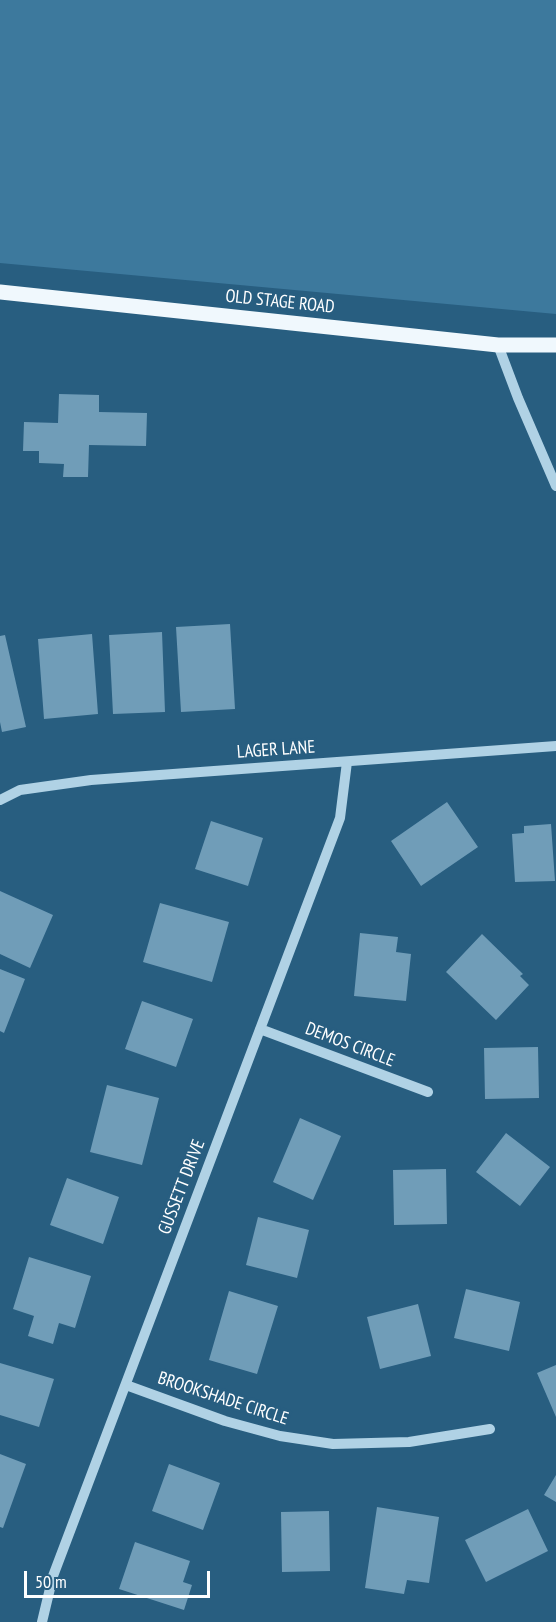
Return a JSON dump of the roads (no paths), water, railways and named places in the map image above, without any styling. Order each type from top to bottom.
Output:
[{"type":"main road","name":"OLD STAGE ROAD","points":[[0,292],[498,345],[556,345]]},
{"type":"street","points":[[498,345],[556,486]]},
{"type":"street","name":"LAGER LANE","points":[[0,800],[20,790],[91,780],[556,746]]},
{"type":"street","name":"GUSSETT DRIVE","points":[[42,1622],[53,1576],[340,818],[347,762]]},
{"type":"street","name":"DEMOS CIRCLE","points":[[260,1029],[428,1092]]},
{"type":"street","name":"BROOKSHADE CIRCLE","points":[[126,1385],[225,1421],[280,1436],[333,1444],[409,1442],[490,1430]]}]
